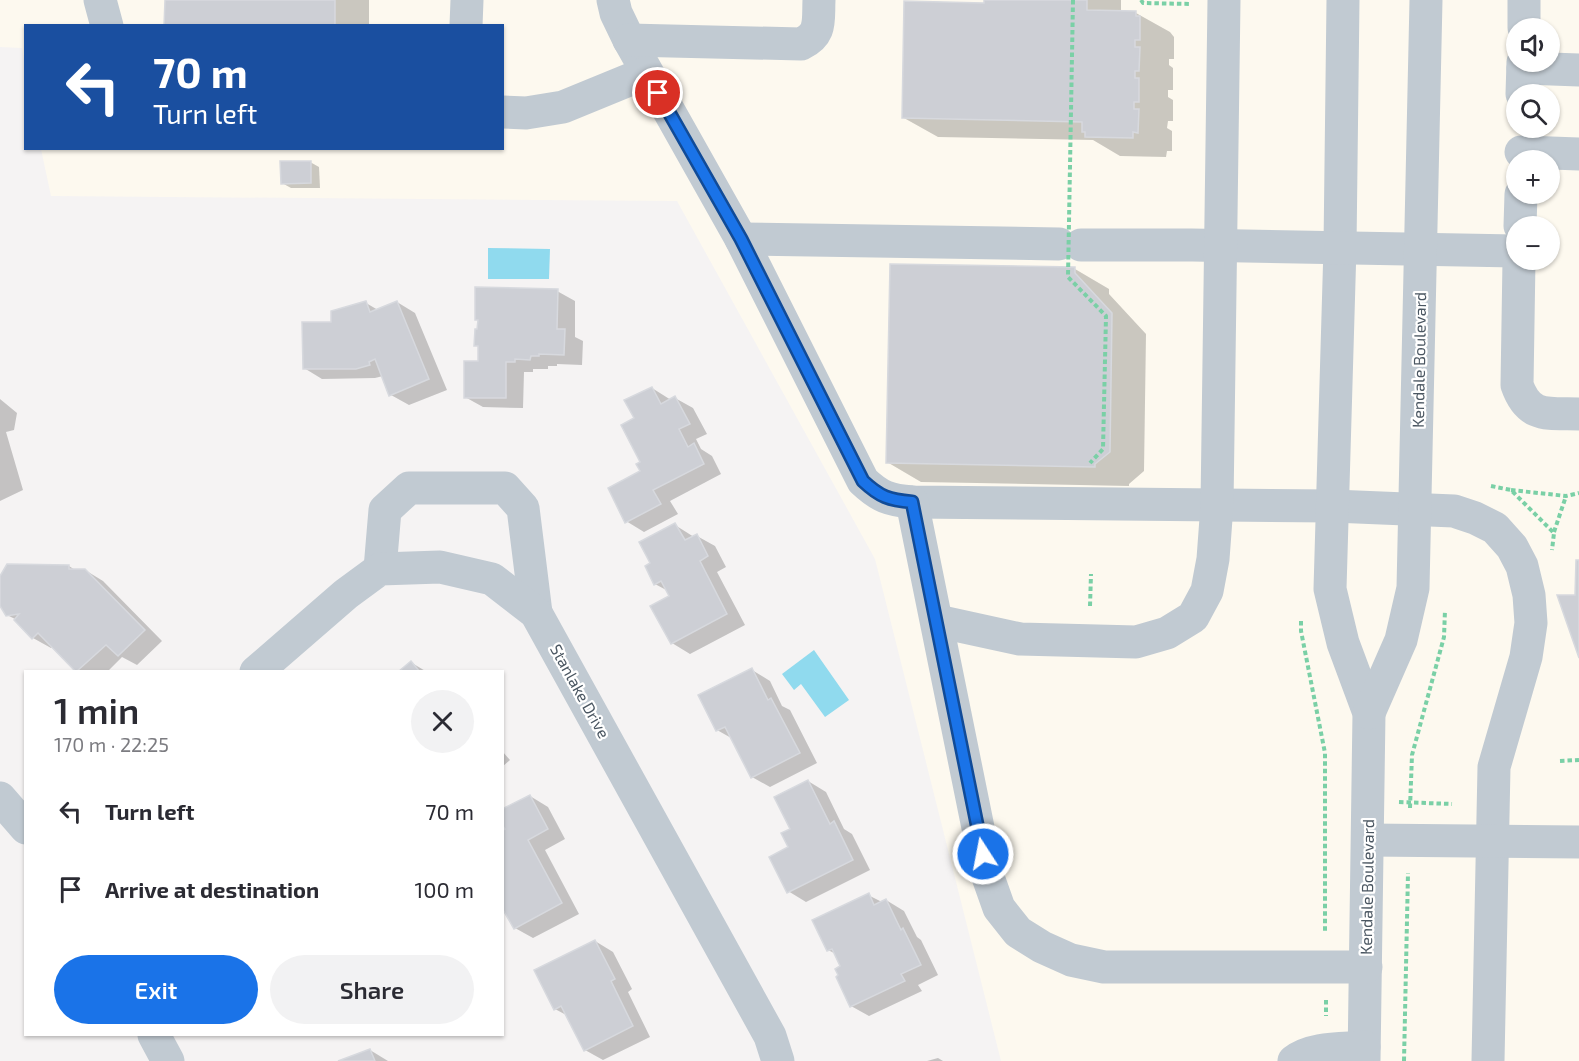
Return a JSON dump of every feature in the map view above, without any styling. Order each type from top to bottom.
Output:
[{"type":"street","points":[[100,0],[106,24]]},
{"type":"street","points":[[466,24],[467,0]]},
{"type":"street","points":[[613,0],[616,13],[646,73],[741,239],[863,481],[876,494],[894,501],[912,502],[1333,506],[1454,511],[1476,518],[1495,528],[1512,546],[1522,566],[1529,595],[1531,623],[1526,657],[1494,767],[1488,1061]]},
{"type":"street","points":[[629,40],[801,44],[810,39],[818,28],[819,0]]},
{"type":"street","name":"Kendale Boulevard","points":[[1343,0],[1340,247],[1330,589],[1343,643],[1369,713],[1364,1054]]},
{"type":"street","name":"Kendale Boulevard","points":[[1369,713],[1401,640],[1413,588],[1425,0]]},
{"type":"street","points":[[1524,0],[1524,18]]},
{"type":"street","points":[[937,621],[1020,639],[1136,642],[1167,633],[1193,617],[1207,591],[1213,559],[1217,505],[1221,246],[1212,2]]},
{"type":"street","points":[[1523,75],[1579,70]]},
{"type":"street","points":[[504,112],[526,113],[563,107],[646,73]]},
{"type":"street","points":[[1522,147],[1579,154]]},
{"type":"street","points":[[741,239],[1506,251]]},
{"type":"street","points":[[1519,270],[1516,385],[1527,406],[1536,411],[1565,413]]},
{"type":"street","points":[[258,670],[346,594],[380,569],[384,510],[409,488],[505,488],[523,508],[536,613]]},
{"type":"street","points":[[912,502],[988,877],[999,908],[1018,932],[1042,947],[1071,960],[1104,966],[1366,967]]},
{"type":"street","name":"Stanlake Drive","points":[[380,569],[440,567],[492,579],[536,613],[770,1036],[778,1061]]},
{"type":"street","points":[[0,798],[24,826]]},
{"type":"street","points":[[1368,840],[1579,842]]},
{"type":"street","points":[[155,1036],[168,1061]]},
{"type":"street","points":[[1294,1061],[1318,1051],[1364,1054]]},
{"type":"path","points":[[1073,0],[1068,277],[1106,316],[1103,449],[1090,463]]},
{"type":"path","points":[[1141,0],[1143,3],[1212,2]]},
{"type":"path","points":[[1480,484],[1566,496],[1579,494]]},
{"type":"path","points":[[1511,490],[1554,532]]},
{"type":"path","points":[[1552,560],[1554,532],[1566,496]]},
{"type":"path","points":[[1090,608],[1091,574]]},
{"type":"path","points":[[1404,1061],[1412,755],[1444,637],[1445,603]]},
{"type":"path","points":[[1560,761],[1579,760]]},
{"type":"path","points":[[1368,800],[1493,805]]},
{"type":"shaded area","points":[[0,0],[1579,0],[1579,1061],[1001,1061],[875,559],[677,201],[51,196],[41,150],[504,150],[504,24],[24,24],[24,60],[22,48],[0,47]]},
{"type":"water","points":[[488,248],[550,249],[549,279],[488,279]]},
{"type":"water","points":[[814,650],[849,700],[825,717],[801,684],[794,690],[782,674]]},
{"type":"building","points":[[165,0],[335,0],[335,24],[164,24]]},
{"type":"building","points":[[984,0],[1087,0],[1087,10],[1136,11],[1136,16],[1140,16],[1140,40],[1135,40],[1135,47],[1140,47],[1139,71],[1135,71],[1135,78],[1139,78],[1139,102],[1134,102],[1134,109],[1139,109],[1138,133],[1133,132],[1133,138],[1085,137],[1085,132],[1082,132],[1082,122],[902,118],[904,1],[984,3]]},
{"type":"building","points":[[280,161],[311,161],[311,183],[281,184]]},
{"type":"building","points":[[890,264],[1075,267],[1075,273],[1112,313],[1110,452],[1095,464],[1095,467],[886,463]]},
{"type":"building","points":[[475,287],[558,289],[557,329],[565,329],[564,355],[539,354],[539,356],[531,356],[530,360],[515,359],[515,362],[506,362],[506,398],[464,398],[464,361],[478,361],[478,346],[474,346],[478,320],[475,320]]},
{"type":"building","points":[[366,301],[370,312],[397,301],[429,379],[389,396],[375,359],[369,362],[370,365],[356,369],[303,369],[302,322],[331,322],[331,311]]},
{"type":"building","points":[[652,387],[661,404],[675,396],[690,424],[679,429],[688,447],[694,443],[704,464],[653,490],[661,504],[625,523],[608,488],[640,471],[636,464],[640,462],[621,425],[634,418],[624,400]]},
{"type":"building","points":[[675,523],[685,540],[697,534],[708,556],[700,561],[727,614],[671,644],[650,606],[669,596],[661,581],[654,585],[645,566],[650,563],[639,542]]},
{"type":"building","points":[[1576,560],[1579,560],[1579,658],[1557,595],[1575,595]]},
{"type":"building","points":[[7,564],[69,565],[69,569],[85,569],[145,630],[118,656],[106,645],[78,670],[74,670],[38,633],[32,639],[14,620],[19,614],[6,616],[0,606],[0,576]]},
{"type":"building","points":[[411,661],[418,670],[400,670]]},
{"type":"building","points":[[752,668],[768,700],[771,698],[800,753],[751,778],[725,727],[716,731],[698,695]]},
{"type":"building","points":[[808,780],[830,824],[834,821],[853,860],[787,893],[769,857],[788,847],[781,833],[790,829],[774,797]]},
{"type":"building","points":[[530,795],[548,829],[528,840],[562,903],[514,929],[504,912],[504,808]]},
{"type":"building","points":[[869,893],[874,905],[886,899],[921,965],[901,974],[905,981],[850,1007],[836,977],[838,975],[835,969],[840,966],[832,949],[827,951],[812,920]]},
{"type":"building","points":[[595,940],[615,979],[611,981],[633,1026],[584,1051],[561,1006],[554,1010],[534,970]]},
{"type":"building","points":[[370,1049],[375,1061],[338,1061]]},
{"type":"route","points":[[658,93],[741,239],[863,481],[876,494],[894,501],[912,502],[983,854]]}]
